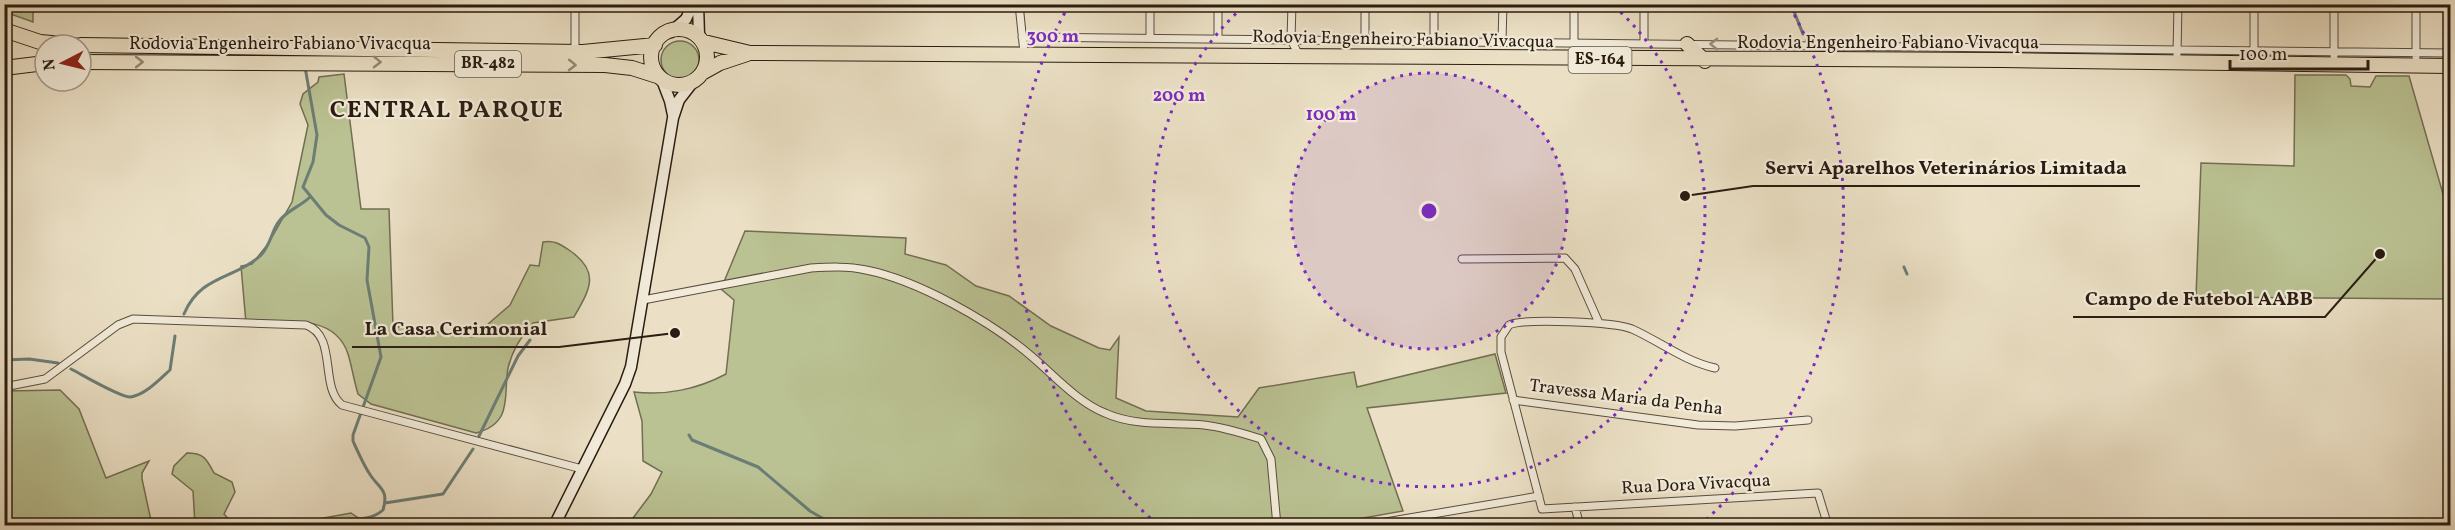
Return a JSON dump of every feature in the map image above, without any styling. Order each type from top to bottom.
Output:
[{"type":"highway","points":[[4,30],[33,40]]},
{"type":"highway","points":[[682,30],[701,39],[707,62],[698,76],[681,85],[659,78],[651,57],[655,45],[671,32],[682,30]]},
{"type":"highway","name":"Rodovia Engenheiro Fabiano Vivacqua","points":[[701,39],[750,53]]},
{"type":"highway","points":[[1687,44],[1705,61]]},
{"type":"highway","name":"Rodovia Engenheiro Fabiano Vivacqua","points":[[93,62],[290,55],[575,52],[655,45]]},
{"type":"highway","name":"Rodovia Engenheiro Fabiano Vivacqua","points":[[93,46],[290,55]]},
{"type":"highway","name":"Rodovia Engenheiro Fabiano Vivacqua","points":[[698,76],[729,58],[750,53],[1024,53],[1705,61],[1921,61],[2177,57],[2416,59],[2451,66]]},
{"type":"highway","name":"Rodovia Engenheiro Fabiano Vivacqua","points":[[318,55],[605,65],[632,68],[659,78]]},
{"type":"highway","points":[[4,68],[33,64]]},
{"type":"street","points":[[575,52],[576,4]]},
{"type":"street","points":[[671,32],[686,18],[693,4]]},
{"type":"street","points":[[698,4],[701,39]]},
{"type":"street","points":[[1019,4],[1024,53]]},
{"type":"street","points":[[1150,4],[1150,38]]},
{"type":"street","points":[[1218,4],[1218,38]]},
{"type":"street","points":[[1292,4],[1291,40],[1300,57]]},
{"type":"street","points":[[1365,4],[1365,40]]},
{"type":"street","points":[[1434,4],[1434,42]]},
{"type":"street","points":[[1502,41],[1503,4]]},
{"type":"street","points":[[1574,4],[1574,42]]},
{"type":"street","points":[[1644,4],[1644,43]]},
{"type":"street","points":[[2177,57],[2178,4]]},
{"type":"street","points":[[2254,4],[2254,52]]},
{"type":"street","points":[[1022,37],[1919,46],[2177,57],[2254,52],[2334,59],[2334,4]]},
{"type":"street","points":[[2415,4],[2416,59],[2451,53]]},
{"type":"street","points":[[1919,46],[1921,61]]},
{"type":"street","points":[[554,525],[625,384],[643,300],[673,118],[679,100],[698,76]]},
{"type":"street","points":[[659,78],[670,101],[673,118]]},
{"type":"street","points":[[1462,259],[1565,258],[1575,268],[1599,323]]},
{"type":"street","points":[[643,300],[811,268],[837,267],[866,270],[899,280],[972,314],[1028,353],[1083,400],[1105,414],[1133,422],[1204,425],[1261,439],[1271,459],[1277,525]]},
{"type":"street","points":[[4,387],[45,379],[118,325],[133,320],[306,325],[313,327],[321,339],[335,397],[342,405],[582,469]]},
{"type":"street","points":[[1362,525],[1539,496],[1500,344],[1504,329],[1509,325],[1521,322],[1599,323],[1629,328],[1695,364],[1715,368]]},
{"type":"street","name":"Travessa Maria da Penha","points":[[1513,400],[1698,425],[1736,426],[1808,420]]},
{"type":"street","name":"Rua Dora Vivacqua","points":[[1539,496],[1542,509],[1818,493],[1828,525]]},
{"type":"street","points":[[1575,507],[1580,525]]},
{"type":"green space","points":[[4,5],[33,5],[33,22],[5,12]]},
{"type":"green space","points":[[680,41],[693,47],[699,60],[693,73],[680,79],[667,73],[661,60],[667,47]]},
{"type":"green space","points":[[344,74],[361,209],[389,209],[393,326],[473,337],[510,305],[530,265],[539,266],[543,242],[557,243],[569,250],[586,266],[589,273],[588,289],[574,317],[533,323],[521,338],[508,368],[506,398],[502,415],[488,428],[476,433],[371,404],[358,394],[348,354],[341,340],[331,331],[319,325],[290,321],[246,323],[241,266],[252,264],[268,244],[292,202],[308,125],[300,104],[303,94],[318,82],[319,77]]},
{"type":"green space","points":[[2295,75],[2346,75],[2350,79],[2351,86],[2370,87],[2376,76],[2409,76],[2450,218],[2450,299],[2196,297],[2201,163],[2294,166]]},
{"type":"green space","points":[[745,231],[906,238],[905,254],[946,265],[976,286],[1009,296],[1051,326],[1099,348],[1110,350],[1119,337],[1116,398],[1146,411],[1238,417],[1259,388],[1354,372],[1357,387],[1495,354],[1506,393],[1367,408],[1403,511],[1324,525],[627,526],[651,494],[662,472],[643,461],[642,421],[634,392],[658,393],[681,390],[704,384],[726,374],[734,300],[721,289]]},
{"type":"green space","points":[[60,390],[79,409],[106,478],[149,461],[142,473],[142,479],[152,525],[5,525],[5,391]]},
{"type":"green space","points":[[187,453],[202,456],[214,473],[232,482],[235,492],[224,514],[234,525],[195,525],[193,491],[172,474],[174,466]]},
{"type":"green space","points":[[351,513],[360,519],[362,525],[310,525],[313,520]]},
{"type":"waterway","points":[[1791,4],[1803,34]]},
{"type":"waterway","points":[[305,67],[317,135],[313,162],[303,187],[326,215],[339,225],[365,238],[369,247],[367,280],[381,357],[353,435],[353,441],[368,472],[384,494],[383,510],[370,517],[335,522],[328,526]]},
{"type":"waterway","points":[[184,314],[191,301],[208,285],[260,256],[280,220],[310,197]]},
{"type":"waterway","points":[[1904,267],[1907,274]]},
{"type":"waterway","points":[[71,369],[119,394],[131,397],[142,393],[170,370],[175,336]]},
{"type":"waterway","points":[[479,436],[518,356],[530,340]]},
{"type":"waterway","points":[[4,360],[29,359],[58,363]]},
{"type":"waterway","points":[[689,435],[692,440],[758,467],[810,511],[836,526]]},
{"type":"waterway","points":[[385,503],[443,494],[473,449]]},
{"type":"place","name":"Servi Aparelhos Veterinários Limitada","points":[[1685,196]]},
{"type":"place","name":"Campo de Futebol AABB","points":[[2380,254]]},
{"type":"place","name":"La Casa Cerimonial","points":[[675,333]]},
{"type":"district","name":"CENTRAL PARQUE","points":[[447,111]]}]
